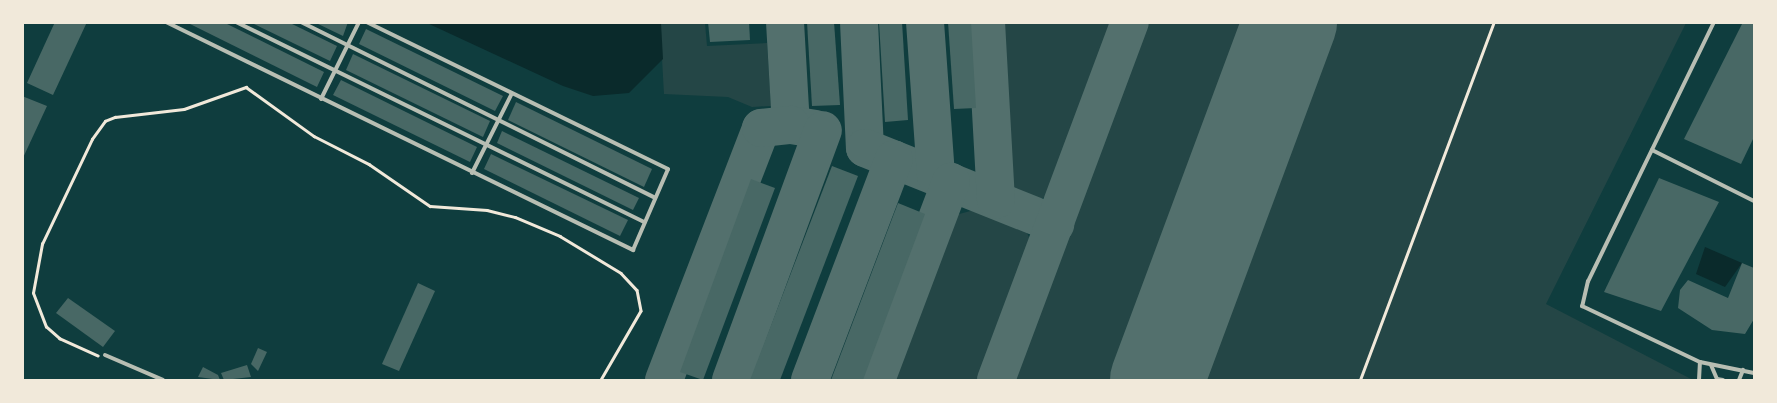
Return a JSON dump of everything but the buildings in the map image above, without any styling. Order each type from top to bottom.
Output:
[{"type":"lane","points":[[236,22],[645,222]]},
{"type":"lane","points":[[301,22],[655,198]]},
{"type":"lane","points":[[321,99],[359,22]]},
{"type":"lane","points":[[169,23],[472,173],[633,250],[668,169],[366,22]]},
{"type":"lane","points":[[1714,22],[1588,281],[1582,306],[1700,362],[1754,373]]},
{"type":"lane","points":[[472,173],[512,93]]},
{"type":"lane","points":[[1652,150],[1754,201]]},
{"type":"lane","points":[[105,355],[163,380]]},
{"type":"lane","points":[[1699,380],[1700,362]]},
{"type":"lane","points":[[1711,365],[1717,379],[1723,380]]},
{"type":"lane","points":[[1739,380],[1743,370]]},
{"type":"path","points":[[1360,380],[1494,22]]},
{"type":"path","points":[[105,355],[96,356],[53,334],[40,319],[33,293],[42,244],[81,160],[108,120],[184,109],[246,87],[314,136],[369,164],[430,206],[487,210],[515,217],[560,236],[621,273],[637,290],[641,311],[601,380]]},
{"type":"shaded area","points":[[427,23],[661,23],[663,59],[629,93],[593,96],[563,86]]},
{"type":"shaded area","points":[[660,23],[705,23],[707,46],[767,43],[771,106],[752,107],[728,97],[664,94]]},
{"type":"shaded area","points":[[999,23],[1116,23],[1058,187],[1043,198],[1028,201],[1014,191],[1006,175]]},
{"type":"shaded area","points":[[1143,23],[1258,23],[1125,380],[1008,380]]},
{"type":"shaded area","points":[[1325,23],[1686,23],[1546,304],[1693,380],[1192,380]]},
{"type":"shaded area","points":[[985,207],[1023,225],[1033,245],[983,380],[891,380],[952,216]]},
{"type":"shaded area","points":[[1705,247],[1742,263],[1725,287],[1696,274]]},
{"type":"taxiway","points":[[785,22],[791,125],[816,129]]},
{"type":"taxiway","points":[[859,22],[865,148],[1055,224]]},
{"type":"taxiway","points":[[925,22],[936,176]]},
{"type":"taxiway","points":[[986,22],[996,200]]},
{"type":"taxiway","points":[[996,380],[1130,22]]},
{"type":"taxiway","points":[[664,380],[761,128],[791,125]]},
{"type":"taxiway","points":[[731,380],[823,130]]},
{"type":"taxiway","points":[[810,380],[894,159]]},
{"type":"taxiway","points":[[876,380],[951,182]]},
{"type":"runway","points":[[1157,380],[1290,22]]}]
